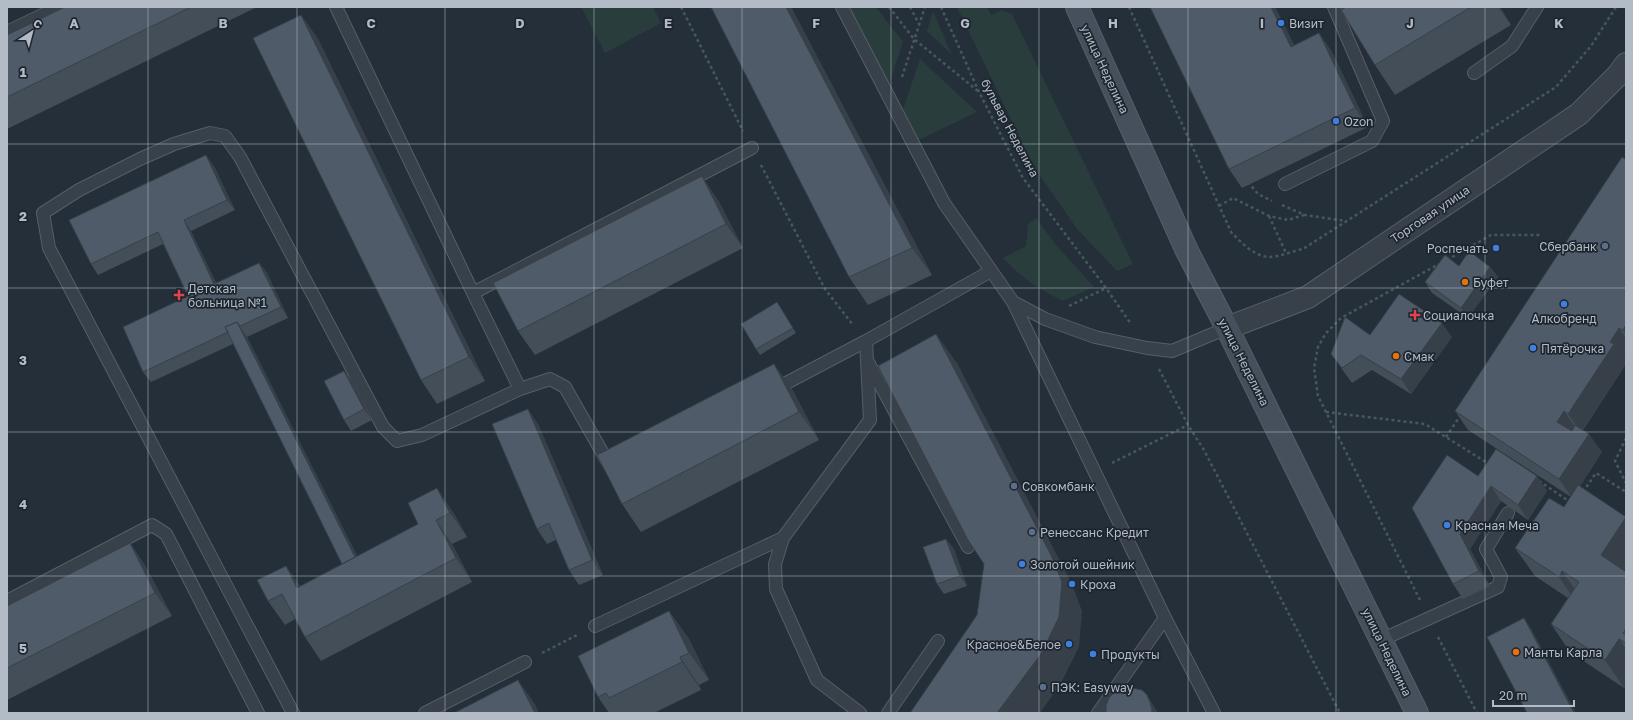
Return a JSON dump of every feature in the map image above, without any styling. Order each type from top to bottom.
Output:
[{"type":"main road","name":"улица Неделина","points":[[1077,7],[1187,251],[1227,328],[1418,713]]},
{"type":"street","name":"Торговая улица","points":[[1227,328],[1308,297],[1579,114],[1623,73]]},
{"type":"lane","points":[[7,32],[59,7]]},
{"type":"lane","points":[[336,7],[472,293],[520,389]]},
{"type":"lane","points":[[842,7],[944,203],[1013,302],[1165,618],[1214,713]]},
{"type":"lane","points":[[1285,184],[1372,141],[1383,121],[1334,7]]},
{"type":"lane","points":[[1474,73],[1512,46],[1537,7]]},
{"type":"lane","points":[[293,713],[50,248],[43,213],[79,190],[140,159],[174,144],[210,133],[225,136],[240,157],[383,427],[397,441],[422,435],[520,389],[550,379],[566,387],[609,466],[623,466]]},
{"type":"lane","points":[[472,293],[752,148]]},
{"type":"lane","points":[[762,397],[992,271]]},
{"type":"lane","points":[[1013,302],[1045,319],[1095,337],[1147,348],[1172,351],[1227,328]]},
{"type":"lane","points":[[860,713],[817,680],[776,589],[775,564],[783,538],[870,420],[866,341]]},
{"type":"lane","points":[[867,359],[968,547]]},
{"type":"lane","points":[[1381,640],[1498,587],[1501,577],[1486,549],[1508,513]]},
{"type":"lane","points":[[7,601],[152,525],[166,534],[258,713]]},
{"type":"lane","points":[[595,626],[783,538]]},
{"type":"lane","points":[[1098,713],[1165,618]]},
{"type":"lane","points":[[888,713],[938,641]]},
{"type":"lane","points":[[425,713],[525,662]]},
{"type":"path","points":[[681,7],[825,290],[866,341]]},
{"type":"path","points":[[889,7],[914,39],[979,92]]},
{"type":"path","points":[[910,7],[919,25]]},
{"type":"path","points":[[893,104],[925,7]]},
{"type":"path","name":"бульвар Неделина","points":[[941,7],[979,92],[1023,178],[1106,288],[1147,348],[1188,425],[1204,450],[1340,713]]},
{"type":"path","points":[[1129,7],[1231,232],[1246,247],[1257,253],[1270,257],[1302,249],[1556,87],[1591,46],[1616,7]]},
{"type":"path","points":[[1246,177],[1249,184],[1258,194]]},
{"type":"path","points":[[1219,206],[1233,198],[1269,216],[1288,220],[1305,215],[1346,221]]},
{"type":"path","points":[[1269,216],[1286,253]]},
{"type":"path","points":[[1477,713],[1318,396],[1314,368],[1318,347],[1326,333],[1341,318],[1491,235],[1541,236]]},
{"type":"path","points":[[1045,319],[1106,288]]},
{"type":"path","points":[[1446,437],[1463,410]]},
{"type":"path","points":[[1326,412],[1425,424],[1490,465],[1496,463]]},
{"type":"path","points":[[1095,472],[1188,425]]},
{"type":"path","points":[[1626,438],[1615,461],[1626,483]]},
{"type":"path","points":[[1583,492],[1596,473],[1626,492]]},
{"type":"path","points":[[1538,480],[1574,505]]},
{"type":"path","points":[[525,662],[595,626]]},
{"type":"green space","points":[[581,7],[653,7],[661,23],[605,53]]},
{"type":"green space","points":[[846,7],[876,7],[903,42],[888,88]]},
{"type":"green space","points":[[957,7],[987,7],[991,15],[1002,10],[1012,14],[1133,264],[1117,271],[1077,229],[1034,167]]},
{"type":"green space","points":[[933,11],[952,55],[927,31]]},
{"type":"green space","points":[[920,59],[977,112],[917,141],[902,112]]},
{"type":"green space","points":[[1036,218],[1056,245],[1094,287],[1063,301],[1031,283],[1003,258],[1026,246],[1028,224]]},
{"type":"building","points":[[65,7],[191,7],[7,97],[7,35]]},
{"type":"building","points":[[711,7],[786,7],[912,248],[849,277]]},
{"type":"building","points":[[1150,7],[1271,7],[1291,47],[1319,33],[1355,108],[1229,169]]},
{"type":"building","points":[[1346,7],[1471,7],[1375,65],[1341,10]]},
{"type":"building","points":[[301,15],[469,357],[421,380],[253,38]]},
{"type":"building","points":[[206,155],[227,200],[184,220],[214,284],[259,263],[281,307],[240,326],[237,322],[225,327],[228,332],[143,372],[123,327],[188,296],[158,232],[91,264],[69,220]]},
{"type":"building","points":[[1622,157],[1626,160],[1626,325],[1623,330],[1619,328],[1610,342],[1614,344],[1568,414],[1564,411],[1557,422],[1572,431],[1575,425],[1589,434],[1559,479],[1455,411]]},
{"type":"building","points":[[702,176],[726,224],[518,331],[493,283]]},
{"type":"building","points":[[1469,251],[1490,267],[1461,308],[1425,282],[1445,255],[1459,266]]},
{"type":"building","points":[[1399,294],[1442,323],[1401,379],[1361,355],[1342,368],[1331,354],[1345,317],[1370,335]]},
{"type":"building","points":[[777,302],[793,328],[756,349],[741,324]]},
{"type":"building","points":[[237,322],[355,557],[342,564],[225,327]]},
{"type":"building","points":[[936,334],[1051,555],[1062,582],[1059,617],[1041,654],[997,713],[910,713],[977,615],[984,564],[968,540],[878,366]]},
{"type":"building","points":[[774,364],[799,412],[622,504],[597,455]]},
{"type":"building","points":[[344,371],[364,409],[344,420],[324,381]]},
{"type":"building","points":[[528,409],[592,560],[569,570],[549,523],[537,529],[492,424]]},
{"type":"building","points":[[1496,449],[1537,476],[1518,505],[1491,486],[1460,534],[1479,571],[1453,584],[1412,508],[1447,455],[1478,476]]},
{"type":"building","points":[[1578,485],[1626,517],[1601,555],[1626,572],[1626,629],[1623,633],[1626,635],[1626,643],[1619,639],[1605,660],[1551,624],[1579,582],[1562,571],[1559,577],[1515,548],[1549,498],[1564,507]]},
{"type":"building","points":[[437,488],[450,513],[436,520],[456,558],[305,637],[282,594],[268,601],[257,580],[286,566],[297,588],[418,524],[408,503]]},
{"type":"building","points":[[946,539],[960,576],[937,584],[923,547]]},
{"type":"building","points":[[130,543],[155,593],[7,668],[7,606]]},
{"type":"building","points":[[669,611],[689,653],[680,657],[682,662],[609,698],[606,693],[598,697],[578,656]]},
{"type":"building","points":[[1524,618],[1574,713],[1527,713],[1487,637]]},
{"type":"building","points":[[518,680],[535,713],[454,713]]},
{"type":"building","points":[[1127,687],[1142,690],[1147,695],[1152,710],[1151,713],[1106,713],[1106,705],[1109,698],[1120,688]]},
{"type":"place","name":"Визит","points":[[1281,23]]},
{"type":"place","name":"Ozon","points":[[1336,121]]},
{"type":"place","name":"Сбербанк","points":[[1605,246]]},
{"type":"place","name":"Роспечать","points":[[1496,248]]},
{"type":"place","name":"Буфет","points":[[1465,282]]},
{"type":"place","name":"Детская больница №1","points":[[179,295]]},
{"type":"place","name":"Алкобренд","points":[[1564,304]]},
{"type":"place","name":"Социалочка","points":[[1415,315]]},
{"type":"place","name":"Пятёрочка","points":[[1533,348]]},
{"type":"place","name":"Смак","points":[[1396,356]]},
{"type":"place","name":"Совкомбанк","points":[[1014,486]]},
{"type":"place","name":"Красная Меча","points":[[1447,525]]},
{"type":"place","name":"Ренессанс Кредит","points":[[1032,532]]},
{"type":"place","name":"Золотой ошейник","points":[[1022,564]]},
{"type":"place","name":"Кроха","points":[[1072,584]]},
{"type":"place","name":"Красное&Белое","points":[[1069,644]]},
{"type":"place","name":"Манты Карла","points":[[1516,652]]},
{"type":"place","name":"Продукты","points":[[1093,654]]},
{"type":"place","name":"ПЭК: Easyway","points":[[1043,687]]}]
